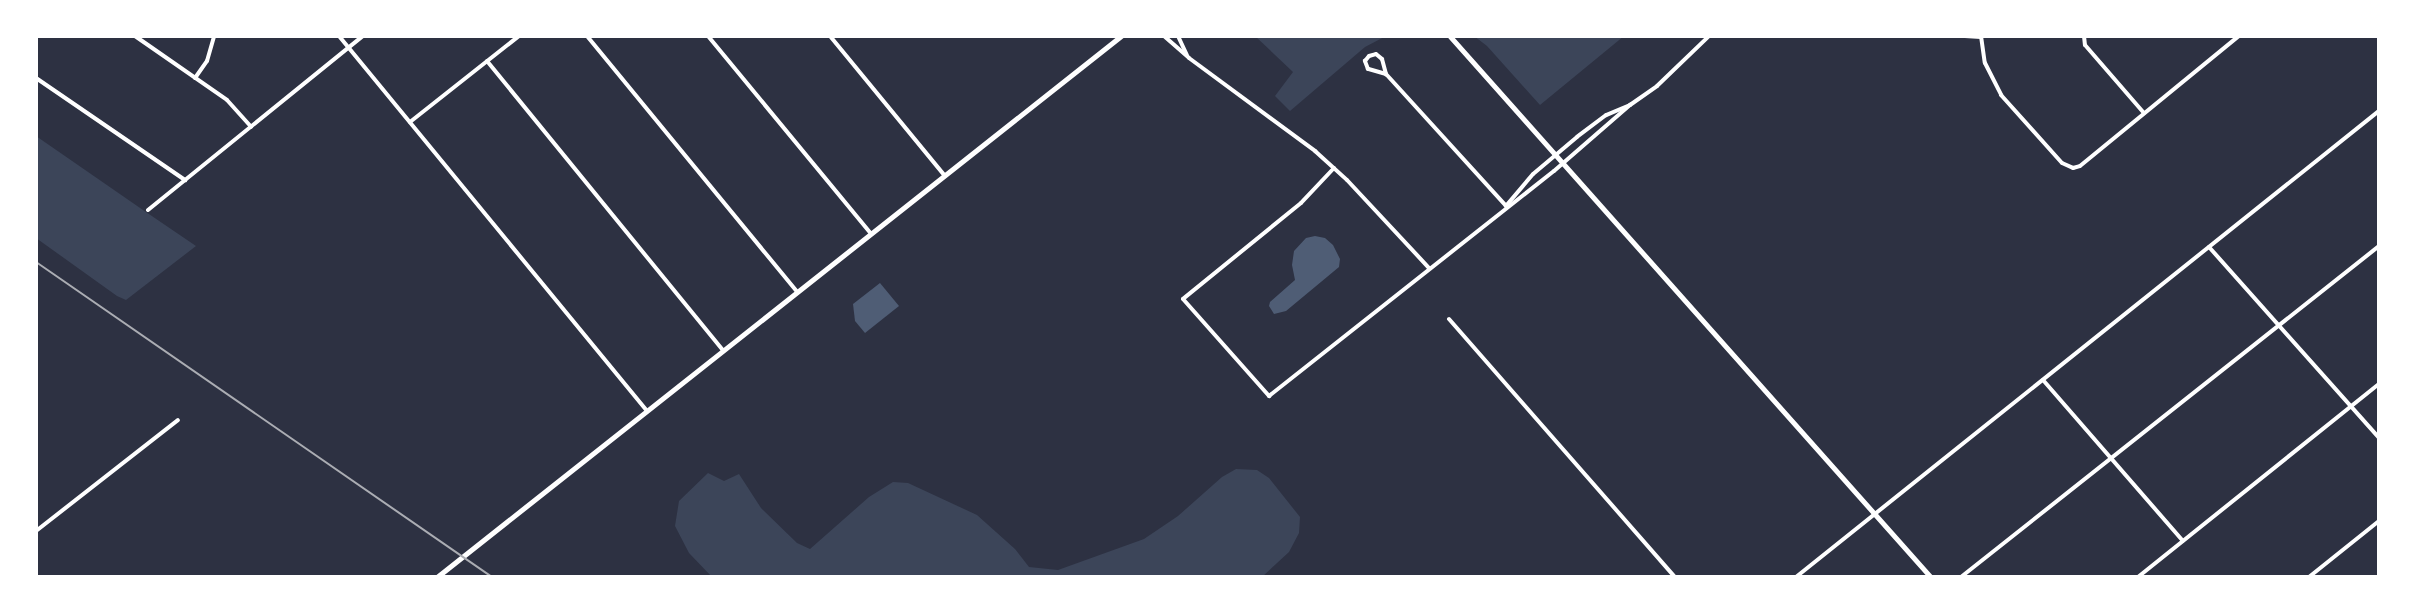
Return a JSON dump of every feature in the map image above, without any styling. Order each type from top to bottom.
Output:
[{"type":"street","points":[[135,36],[227,100],[251,127]]},
{"type":"street","points":[[195,78],[207,61],[214,36]]},
{"type":"street","points":[[339,36],[647,411]]},
{"type":"street","points":[[148,210],[363,36]]},
{"type":"street","points":[[410,122],[519,36]]},
{"type":"street","points":[[587,36],[797,292]]},
{"type":"street","points":[[708,36],[871,234]]},
{"type":"street","points":[[830,36],[945,176]]},
{"type":"street","points":[[437,577],[1121,36]]},
{"type":"street","points":[[1164,36],[1189,58],[1277,120],[1334,168],[1429,268]]},
{"type":"street","points":[[1178,36],[1189,58]]},
{"type":"street","points":[[1450,36],[1931,577]]},
{"type":"street","points":[[1334,168],[1301,203],[1183,299],[1269,396],[1563,163],[1630,105],[1658,86],[1709,36]]},
{"type":"street","points":[[1965,36],[1981,36],[1989,76],[2015,111],[2062,163],[2070,168],[2080,166],[2239,36]]},
{"type":"street","points":[[2084,36],[2085,45],[2144,113]]},
{"type":"street","points":[[1386,74],[1368,69],[1367,58],[1372,55],[1379,56],[1386,74],[1506,206]]},
{"type":"street","points":[[487,61],[723,350]]},
{"type":"street","points":[[36,78],[184,180]]},
{"type":"street","points":[[1506,206],[1533,174],[1555,155],[1606,115],[1630,105]]},
{"type":"street","points":[[1796,577],[2379,111]]},
{"type":"street","points":[[1961,577],[2379,246]]},
{"type":"street","points":[[2210,247],[2379,438]]},
{"type":"street","points":[[1449,319],[1675,577]]},
{"type":"street","points":[[2043,380],[2182,541]]},
{"type":"street","points":[[2138,577],[2379,384]]},
{"type":"street","points":[[36,531],[178,420]]},
{"type":"street","points":[[2309,577],[2379,521]]},
{"type":"shaded area","points":[[1255,36],[1386,36],[1365,47],[1290,111],[1275,96],[1293,72]]},
{"type":"shaded area","points":[[1474,36],[1624,36],[1540,105],[1487,46]]},
{"type":"shaded area","points":[[36,136],[196,246],[126,300],[117,296],[36,238]]},
{"type":"shaded area","points":[[1315,236],[1325,238],[1333,245],[1340,259],[1339,267],[1286,311],[1274,314],[1269,306],[1270,302],[1295,280],[1292,265],[1294,251],[1306,238]]},
{"type":"shaded area","points":[[880,283],[899,306],[865,333],[855,321],[853,304]]},
{"type":"shaded area","points":[[1236,469],[1257,470],[1269,478],[1300,517],[1299,533],[1289,552],[1262,577],[712,577],[689,553],[675,526],[679,501],[708,473],[724,481],[739,474],[761,508],[797,543],[810,549],[869,497],[893,482],[908,483],[977,515],[1015,549],[1029,567],[1058,570],[1144,539],[1178,516],[1222,477]]},
{"type":"railway","points":[[36,262],[492,577]]}]
